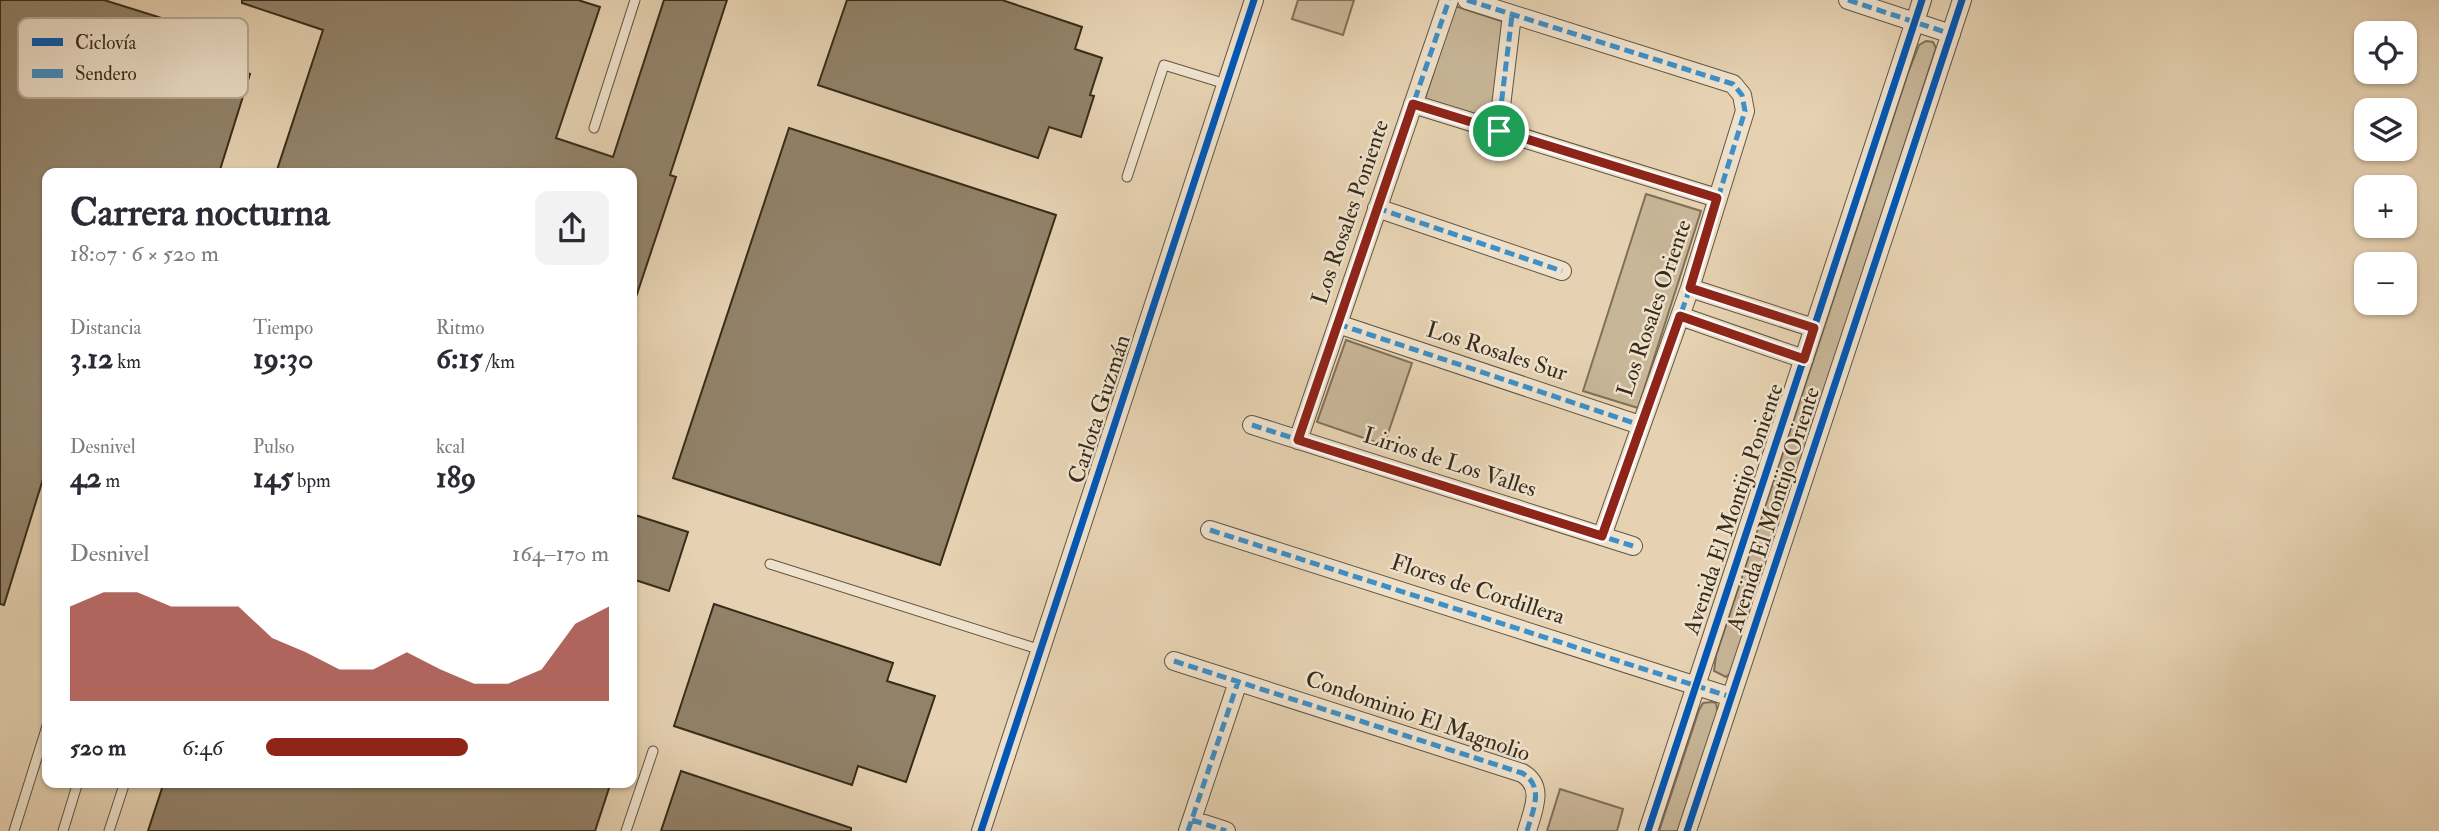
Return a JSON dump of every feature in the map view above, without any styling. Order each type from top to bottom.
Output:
[{"type":"street","name":"Carlota Guzmán","points":[[981,831],[1254,0]]},
{"type":"street","name":"Los Rosales Poniente","points":[[1298,440],[1449,0]]},
{"type":"street","points":[[1467,0],[1512,15],[1499,131]]},
{"type":"street","points":[[1848,0],[1951,33]]},
{"type":"street","name":"Avenida El Montijo Poniente","points":[[1648,831],[1922,0]]},
{"type":"street","name":"Avenida El Montijo Oriente","points":[[1687,831],[1962,0]]},
{"type":"street","name":"Los Rosales Oriente","points":[[1512,15],[1733,84],[1742,95],[1745,111],[1690,288],[1602,536]]},
{"type":"street","points":[[1413,104],[1717,198]]},
{"type":"street","points":[[1377,208],[1562,271]]},
{"type":"street","points":[[1690,288],[1814,328]]},
{"type":"street","points":[[1680,316],[1804,359]]},
{"type":"street","name":"Los Rosales Sur","points":[[1338,324],[1640,425]]},
{"type":"street","name":"Lirios de Los Valles","points":[[1252,425],[1633,546]]},
{"type":"street","name":"Flores de Cordillera","points":[[1210,530],[1731,697]]},
{"type":"street","name":"Condominio El Magnolio","points":[[1174,661],[1522,773],[1534,784],[1536,796],[1527,831]]},
{"type":"street","points":[[1226,831],[1190,826],[1238,682]]},
{"type":"lane","points":[[594,128],[635,0]]},
{"type":"lane","points":[[1126,177],[1164,65],[1226,84]]},
{"type":"lane","points":[[769,564],[1041,650]]},
{"type":"lane","points":[[14,831],[42,742]]},
{"type":"lane","points":[[626,831],[653,751]]},
{"type":"lane","points":[[63,831],[76,788]]},
{"type":"lane","points":[[109,831],[123,788]]},
{"type":"shaded area","points":[[1298,0],[1354,0],[1343,35],[1292,19]]},
{"type":"shaded area","points":[[1455,6],[1504,22],[1492,119],[1425,99]]},
{"type":"shaded area","points":[[1926,41],[1933,42],[1936,48],[1733,671],[1726,677],[1714,671],[1716,656],[1908,73],[1919,45]]},
{"type":"shaded area","points":[[1646,194],[1701,211],[1638,408],[1583,391]]},
{"type":"shaded area","points":[[1346,340],[1412,363],[1384,445],[1317,422]]},
{"type":"shaded area","points":[[1703,703],[1716,703],[1718,713],[1679,831],[1659,831],[1699,710]]},
{"type":"shaded area","points":[[1560,789],[1623,809],[1617,831],[1547,831]]},
{"type":"building","points":[[0,0],[104,0],[162,18],[18,18],[18,98],[242,98],[221,168],[42,168],[42,482],[4,605],[0,604]]},
{"type":"building","points":[[242,0],[578,0],[600,7],[556,138],[613,157],[664,0],[727,0],[670,175],[676,177],[637,294],[637,168],[278,168],[323,30],[242,3]]},
{"type":"building","points":[[847,0],[1002,0],[1082,27],[1075,49],[1102,58],[1081,137],[1049,127],[1038,158],[818,85]]},
{"type":"building","points":[[789,128],[1056,215],[940,565],[673,478]]},
{"type":"building","points":[[637,516],[688,532],[669,591],[637,581]]},
{"type":"building","points":[[714,604],[893,663],[887,681],[935,696],[906,782],[858,766],[852,785],[674,726]]},
{"type":"building","points":[[681,771],[851,828],[851,831],[661,831]]},
{"type":"building","points":[[162,788],[609,788],[595,831],[148,831]]},
{"type":"marked path","points":[[1298,440],[1449,0]]},
{"type":"marked path","points":[[1467,0],[1733,84],[1742,95],[1745,111],[1690,288],[1602,536]]},
{"type":"marked path","points":[[1848,0],[1951,34]]},
{"type":"marked path","points":[[1498,131],[1512,15]]},
{"type":"marked path","points":[[1413,104],[1717,198]]},
{"type":"marked path","points":[[1377,208],[1562,271]]},
{"type":"marked path","points":[[1690,288],[1814,328]]},
{"type":"marked path","points":[[1680,316],[1804,359]]},
{"type":"marked path","points":[[1338,324],[1640,425]]},
{"type":"marked path","points":[[1252,425],[1633,546]]},
{"type":"marked path","points":[[1210,530],[1731,697]]},
{"type":"marked path","points":[[1174,661],[1522,773],[1529,778],[1535,792],[1527,831]]},
{"type":"marked path","points":[[1188,831],[1238,682]]},
{"type":"marked path","points":[[1192,820],[1226,831]]},
{"type":"cycle path","points":[[981,831],[1254,0]]},
{"type":"cycle path","points":[[1648,831],[1922,0]]},
{"type":"cycle path","points":[[1687,831],[1962,0]]},
{"type":"route","points":[[1413,104],[1499,131],[1717,198],[1690,288],[1814,328],[1804,359],[1680,316],[1602,536],[1298,440],[1413,104]]}]
